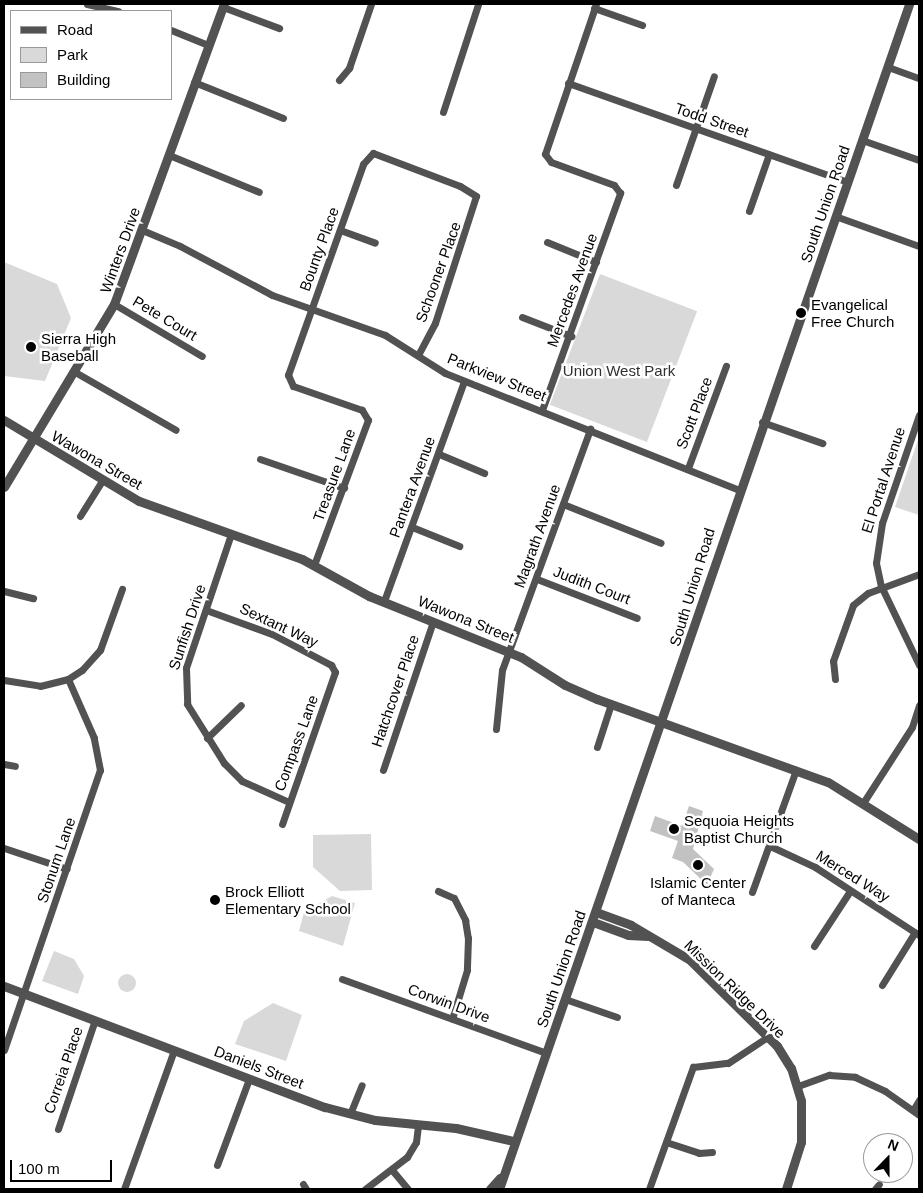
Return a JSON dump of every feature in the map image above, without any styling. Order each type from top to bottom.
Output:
[{"type":"street","points":[[86,4],[113,10]]},
{"type":"street","points":[[339,80],[349,68],[371,4]]},
{"type":"street","points":[[443,112],[478,4]]},
{"type":"street","name":"South Union Road","points":[[499,1189],[500,1177],[566,998],[662,723],[762,422],[909,4]]},
{"type":"street","points":[[223,5],[279,28]]},
{"type":"street","name":"Winters Drive","points":[[4,487],[32,438],[75,372],[114,304],[223,5]]},
{"type":"street","points":[[568,83],[595,6],[642,25]]},
{"type":"street","points":[[172,30],[208,45]]},
{"type":"street","points":[[888,67],[919,78]]},
{"type":"street","points":[[676,185],[714,76]]},
{"type":"street","points":[[194,82],[283,118]]},
{"type":"street","name":"Todd Street","points":[[568,83],[847,182]]},
{"type":"street","name":"Mercedes Avenue","points":[[542,410],[571,336],[620,193],[608,183],[551,162],[545,154],[568,83]]},
{"type":"street","points":[[862,140],[919,160]]},
{"type":"street","name":"Bounty Place","points":[[348,405],[293,386],[290,370],[366,158],[373,153],[386,157],[466,188],[476,196]]},
{"type":"street","points":[[749,211],[769,154]]},
{"type":"street","points":[[169,155],[259,192]]},
{"type":"street","name":"Schooner Place","points":[[418,355],[435,323],[476,196]]},
{"type":"street","points":[[835,216],[919,246]]},
{"type":"street","name":"Parkview Street","points":[[142,230],[180,246],[252,286],[385,335],[464,380],[739,490]]},
{"type":"street","points":[[340,230],[375,242]]},
{"type":"street","points":[[548,242],[596,262]]},
{"type":"street","name":"Pete Court","points":[[114,304],[202,356]]},
{"type":"street","points":[[522,317],[571,336]]},
{"type":"street","name":"Scott Place","points":[[688,468],[726,366]]},
{"type":"street","points":[[75,372],[176,430]]},
{"type":"street","name":"Pantera Avenue","points":[[384,601],[439,454],[464,380]]},
{"type":"street","name":"Treasure Lane","points":[[314,565],[368,420],[362,410],[348,405]]},
{"type":"street","name":"El Portal Avenue","points":[[919,415],[877,544],[881,586],[919,665]]},
{"type":"street","name":"Wawona Street","points":[[4,420],[101,482],[139,501],[314,565],[384,601],[508,651],[566,685],[611,704],[828,782],[919,839]]},
{"type":"street","points":[[762,422],[822,444]]},
{"type":"street","name":"Magrath Avenue","points":[[496,729],[497,696],[508,651],[537,579],[590,429]]},
{"type":"street","points":[[439,454],[484,473]]},
{"type":"street","points":[[260,459],[344,488]]},
{"type":"street","points":[[80,516],[101,482]]},
{"type":"street","points":[[563,504],[662,543]]},
{"type":"street","points":[[412,527],[459,546]]},
{"type":"street","name":"Sunfish Drive","points":[[232,534],[190,652],[184,682],[187,704],[207,738],[242,781],[289,802]]},
{"type":"street","points":[[835,679],[834,661],[853,605],[881,586],[919,574]]},
{"type":"street","name":"Judith Court","points":[[537,579],[637,618]]},
{"type":"street","points":[[4,680],[40,686],[68,680],[82,670],[100,650],[122,589]]},
{"type":"street","points":[[4,591],[34,598]]},
{"type":"street","name":"Sextant Way","points":[[206,610],[272,634],[330,665],[335,672]]},
{"type":"street","name":"Hatchcover Place","points":[[383,770],[434,621]]},
{"type":"street","name":"Compass Lane","points":[[282,824],[335,672]]},
{"type":"street","name":"Stonum Lane","points":[[4,1050],[100,770],[94,738],[68,680]]},
{"type":"street","points":[[597,747],[611,704]]},
{"type":"street","points":[[207,738],[241,705]]},
{"type":"street","points":[[863,803],[912,727],[919,705]]},
{"type":"street","points":[[4,764],[15,766]]},
{"type":"street","points":[[752,892],[796,770]]},
{"type":"street","name":"Merced Way","points":[[770,846],[815,867],[917,934]]},
{"type":"street","points":[[4,848],[67,869]]},
{"type":"street","points":[[438,891],[454,898],[465,920],[468,938],[466,970],[452,1019]]},
{"type":"street","points":[[814,946],[850,891]]},
{"type":"street","name":"Mission Ridge Drive","points":[[596,912],[648,936],[690,960],[769,1036],[798,1086],[800,1142],[786,1189]]},
{"type":"street","name":"Mission Ridge Drive","points":[[592,922],[628,935],[648,936]]},
{"type":"street","points":[[882,984],[917,934]]},
{"type":"street","name":"Corwin Drive","points":[[342,979],[546,1052]]},
{"type":"street","name":"Daniels Street","points":[[4,986],[249,1079],[350,1114],[418,1126],[478,1132],[513,1141]]},
{"type":"street","points":[[566,998],[617,1017]]},
{"type":"street","name":"Correia Place","points":[[58,1129],[95,1020]]},
{"type":"street","points":[[649,1189],[693,1067],[728,1064],[769,1036]]},
{"type":"street","points":[[124,1189],[174,1050]]},
{"type":"street","points":[[798,1086],[829,1075],[855,1077],[919,1115]]},
{"type":"street","points":[[217,1165],[249,1079]]},
{"type":"street","points":[[350,1114],[362,1085]]},
{"type":"street","points":[[913,1110],[919,1100]]},
{"type":"street","points":[[365,1189],[392,1170],[413,1148],[418,1126]]},
{"type":"street","points":[[666,1142],[699,1153],[712,1152]]},
{"type":"street","points":[[392,1170],[408,1189]]},
{"type":"street","name":"South Union Road","points":[[490,1189],[500,1177]]},
{"type":"green space","name":"Sierra High Baseball","points":[[4,262],[57,284],[71,318],[45,381],[4,376]]},
{"type":"green space","name":"Union West Park","points":[[600,274],[697,311],[647,442],[550,405]]},
{"type":"green space","points":[[919,437],[919,515],[895,507]]},
{"type":"green space","points":[[371,834],[372,890],[340,891],[313,867],[313,835]]},
{"type":"green space","points":[[332,896],[355,903],[343,946],[299,931],[304,912]]},
{"type":"green space","points":[[54,951],[74,959],[84,976],[78,994],[42,981]]},
{"type":"green space","points":[[123,974],[131,974],[136,979],[134,990],[123,992],[118,987],[118,979]]},
{"type":"green space","points":[[273,1003],[302,1015],[286,1061],[235,1044],[244,1021]]},
{"type":"building","points":[[689,806],[703,811],[693,849],[714,869],[707,885],[683,862],[672,858],[678,841],[650,831],[655,816],[682,826]]},
{"type":"place","name":"Evangelical Free Church","points":[[801,313]]},
{"type":"place","name":"Sierra High Baseball","points":[[31,347]]},
{"type":"place","name":"Sequoia Heights Baptist Church","points":[[674,829]]},
{"type":"place","name":"Islamic Center of Manteca","points":[[698,865]]},
{"type":"place","name":"Brock Elliott Elementary School","points":[[215,900]]}]
